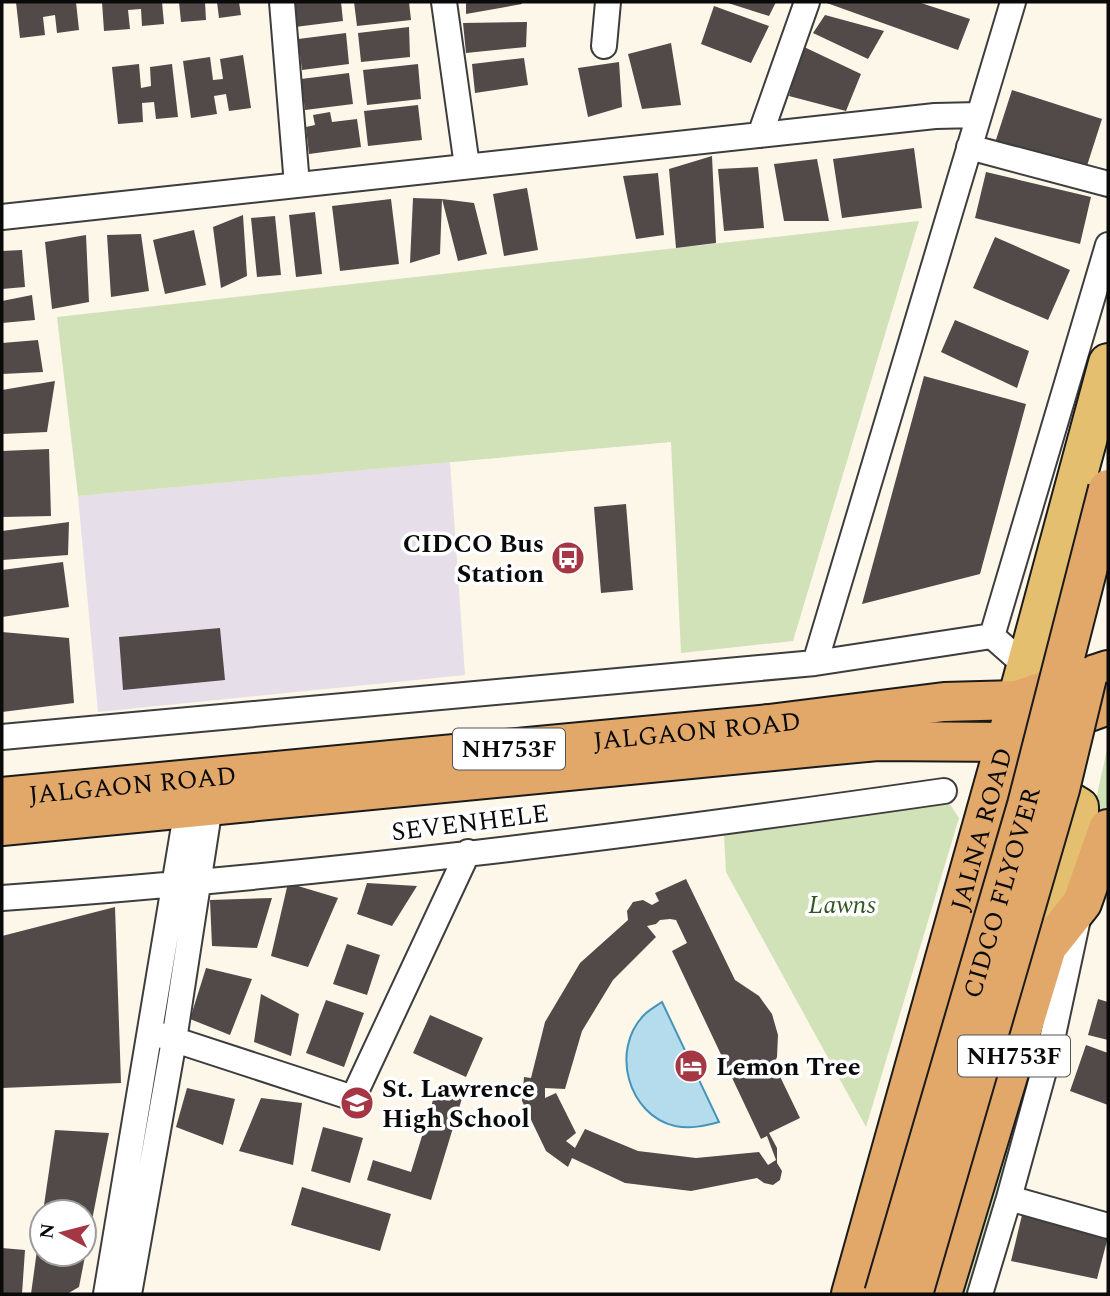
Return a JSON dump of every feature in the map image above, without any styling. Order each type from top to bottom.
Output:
[{"type":"highway","name":"CIDCO FLYOVER","points":[[884,1294],[1027,805],[1108,489]]},
{"type":"highway","name":"CIDCO FLYOVER","points":[[914,1294],[1060,789],[1108,586]]},
{"type":"highway","name":"JALGAON ROAD","points":[[2,797],[756,725],[944,702],[1021,683],[1108,670]]},
{"type":"highway","name":"JALNA ROAD","points":[[852,1294],[1007,742],[1021,683]]},
{"type":"highway","points":[[1007,742],[1108,705]]},
{"type":"highway","name":"JALGAON ROAD","points":[[2,825],[877,741],[1007,742]]},
{"type":"highway","name":"NH753F","points":[[942,1294],[1047,947],[1082,903],[1108,829]]},
{"type":"main road","name":"JALNA ROAD","points":[[1021,683],[1108,363]]},
{"type":"main road","points":[[990,801],[1002,791],[1018,789],[1064,798],[1079,807],[1080,828],[1075,855],[1047,947]]},
{"type":"street","points":[[282,2],[297,185]]},
{"type":"street","points":[[444,2],[467,166]]},
{"type":"street","points":[[604,47],[608,2]]},
{"type":"street","points":[[760,135],[807,2]]},
{"type":"street","points":[[815,663],[1013,2]]},
{"type":"street","points":[[2,217],[934,116],[979,115]]},
{"type":"street","points":[[970,147],[1108,184]]},
{"type":"street","points":[[1021,683],[992,636],[1108,245]]},
{"type":"street","points":[[2,737],[815,663],[992,636]]},
{"type":"street","name":"SEVENHELE","points":[[2,898],[173,886],[702,825],[944,791]]},
{"type":"street","points":[[129,1294],[199,883],[198,807]]},
{"type":"street","points":[[106,1294],[173,886],[198,807]]},
{"type":"street","points":[[149,1032],[353,1098],[468,852]]},
{"type":"street","points":[[980,1294],[1050,1049],[1082,903]]},
{"type":"street","points":[[1009,1198],[1108,1226]]},
{"type":"shaded area","points":[[450,462],[465,675],[98,712],[78,496]]},
{"type":"green space","points":[[919,221],[793,641],[681,653],[671,442],[78,496],[57,317]]},
{"type":"green space","points":[[1108,745],[1108,800],[969,1294],[954,1294],[1083,858]]},
{"type":"green space","name":"Lawns","points":[[947,800],[959,818],[866,1127],[726,872],[724,835]]},
{"type":"water","points":[[662,1002],[719,1122],[697,1127],[675,1126],[659,1120],[646,1109],[636,1095],[629,1080],[626,1063],[628,1046],[634,1029],[644,1015]]},
{"type":"building","points":[[16,2],[76,2],[79,30],[57,33],[55,15],[43,17],[45,35],[20,38]]},
{"type":"building","points":[[102,2],[162,2],[164,24],[142,26],[141,9],[128,10],[130,29],[104,31]]},
{"type":"building","points":[[179,2],[205,2],[206,20],[181,22]]},
{"type":"building","points":[[217,2],[239,2],[241,15],[219,18]]},
{"type":"building","points":[[292,2],[341,2],[343,21],[295,27]]},
{"type":"building","points":[[354,2],[409,2],[411,20],[357,26]]},
{"type":"building","points":[[466,2],[521,2],[522,4],[466,14]]},
{"type":"building","points":[[725,2],[776,2],[769,16]]},
{"type":"building","points":[[824,2],[918,2],[970,19],[958,50]]},
{"type":"building","points":[[714,6],[769,26],[751,63],[701,44]]},
{"type":"building","points":[[825,15],[884,31],[868,59],[813,33]]},
{"type":"building","points":[[527,22],[526,47],[466,53],[463,23]]},
{"type":"building","points":[[409,27],[410,57],[361,62],[358,33]]},
{"type":"building","points":[[346,33],[349,64],[302,70],[298,39]]},
{"type":"building","points":[[671,43],[681,105],[642,109],[628,54]]},
{"type":"building","points":[[802,46],[861,74],[846,111],[789,96]]},
{"type":"building","points":[[243,55],[251,108],[229,111],[226,94],[214,96],[217,114],[191,118],[183,61],[210,57],[213,80],[223,79],[220,59]]},
{"type":"building","points":[[524,58],[528,85],[475,93],[472,64]]},
{"type":"building","points":[[619,62],[622,107],[588,117],[578,68]]},
{"type":"building","points":[[139,64],[141,88],[151,86],[150,67],[172,64],[178,117],[156,119],[154,102],[142,103],[143,122],[118,124],[112,67]]},
{"type":"building","points":[[418,64],[421,99],[367,105],[363,70]]},
{"type":"building","points":[[349,73],[353,104],[305,110],[301,79]]},
{"type":"building","points":[[1012,90],[1102,119],[1084,175],[994,146]]},
{"type":"building","points":[[418,105],[422,140],[368,146],[364,111]]},
{"type":"building","points":[[330,112],[332,122],[357,119],[361,147],[309,154],[306,127],[315,125],[313,115]]},
{"type":"building","points":[[914,148],[922,208],[842,218],[833,159]]},
{"type":"building","points":[[712,156],[716,243],[676,248],[669,169]]},
{"type":"building","points":[[817,159],[829,221],[784,221],[774,164]]},
{"type":"building","points":[[758,167],[764,228],[724,231],[718,169]]},
{"type":"building","points":[[986,172],[1091,197],[1080,244],[975,218]]},
{"type":"building","points":[[658,173],[664,235],[636,239],[623,176]]},
{"type":"building","points":[[527,188],[538,250],[504,256],[493,194]]},
{"type":"building","points":[[413,198],[442,199],[440,254],[410,263]]},
{"type":"building","points":[[391,199],[399,264],[340,271],[332,206]]},
{"type":"building","points":[[442,199],[474,203],[487,254],[458,261]]},
{"type":"building","points":[[315,212],[322,274],[296,277],[289,215]]},
{"type":"building","points":[[243,215],[247,276],[221,288],[213,227]]},
{"type":"building","points":[[275,216],[281,275],[257,277],[251,218]]},
{"type":"building","points":[[194,230],[206,285],[165,294],[153,240]]},
{"type":"building","points":[[141,234],[149,291],[111,297],[107,235]]},
{"type":"building","points":[[86,235],[89,302],[52,309],[45,242]]},
{"type":"building","points":[[995,237],[1070,270],[1048,320],[973,288]]},
{"type":"building","points":[[22,250],[25,287],[2,289],[2,251]]},
{"type":"building","points":[[32,295],[35,320],[2,323],[2,301]]},
{"type":"building","points":[[955,320],[1029,351],[1017,388],[941,352]]},
{"type":"building","points":[[38,340],[43,372],[2,374],[2,343]]},
{"type":"building","points":[[924,376],[1026,404],[980,574],[862,604]]},
{"type":"building","points":[[55,381],[47,432],[2,434],[2,390]]},
{"type":"building","points":[[49,449],[51,516],[2,517],[2,451]]},
{"type":"building","points":[[626,504],[633,590],[601,593],[594,507]]},
{"type":"building","points":[[69,522],[68,555],[2,560],[2,531]]},
{"type":"building","points":[[63,562],[69,607],[2,617],[2,570]]},
{"type":"building","points":[[220,628],[225,680],[123,690],[119,637]]},
{"type":"building","points":[[2,632],[69,638],[74,703],[2,712]]},
{"type":"building","points":[[686,879],[735,980],[759,996],[772,1014],[778,1035],[774,1064],[800,1118],[769,1133],[777,1148],[777,1163],[782,1171],[780,1180],[773,1185],[757,1178],[691,1191],[625,1183],[572,1158],[568,1167],[546,1151],[522,1101],[524,1077],[531,1078],[545,1022],[580,963],[628,920],[627,911],[633,902],[643,900],[652,905],[659,901],[655,893]],"holes":[[[660,920],[676,920],[687,943],[672,951],[761,1139],[767,1136],[776,1160],[768,1165],[759,1152],[696,1158],[638,1151],[585,1129],[575,1148],[566,1141],[576,1133],[556,1093],[545,1098],[545,1088],[565,1089],[582,1031],[613,980],[656,937],[647,926]]]},
{"type":"building","points":[[288,883],[338,898],[308,967],[271,956]]},
{"type":"building","points":[[367,883],[417,886],[392,926],[357,914]]},
{"type":"building","points":[[272,898],[257,948],[212,946],[210,900]]},
{"type":"building","points":[[115,907],[121,1083],[2,1088],[2,936]]},
{"type":"building","points":[[347,944],[380,955],[367,995],[333,984]]},
{"type":"building","points":[[206,968],[252,979],[230,1035],[190,1019]]},
{"type":"building","points":[[261,994],[299,1014],[291,1056],[254,1042]]},
{"type":"building","points":[[1098,999],[1108,1002],[1108,1040],[1088,1035]]},
{"type":"building","points":[[326,1000],[364,1013],[344,1067],[306,1053]]},
{"type":"building","points":[[430,1015],[483,1038],[466,1077],[413,1053]]},
{"type":"building","points":[[1086,1045],[1108,1053],[1108,1105],[1070,1091]]},
{"type":"building","points":[[437,1087],[463,1095],[431,1200],[367,1180],[373,1160],[411,1172]]},
{"type":"building","points":[[187,1088],[235,1099],[223,1145],[176,1127]]},
{"type":"building","points":[[261,1098],[302,1103],[293,1165],[239,1151]]},
{"type":"building","points":[[323,1127],[363,1138],[350,1183],[311,1171]]},
{"type":"building","points":[[55,1130],[109,1133],[96,1198],[45,1198]]},
{"type":"building","points":[[302,1187],[391,1214],[380,1251],[291,1225]]},
{"type":"building","points":[[1022,1215],[1108,1237],[1097,1279],[1011,1261]]},
{"type":"building","points":[[2,1248],[25,1250],[22,1294],[2,1294]]},
{"type":"building","points":[[35,1268],[83,1268],[79,1287],[67,1294],[31,1294]]},
{"type":"place","name":"CIDCO Bus Station","points":[[568,558]]},
{"type":"place","name":"Lemon Tree","points":[[691,1066]]},
{"type":"place","name":"St. Lawrence High School","points":[[357,1103]]}]
